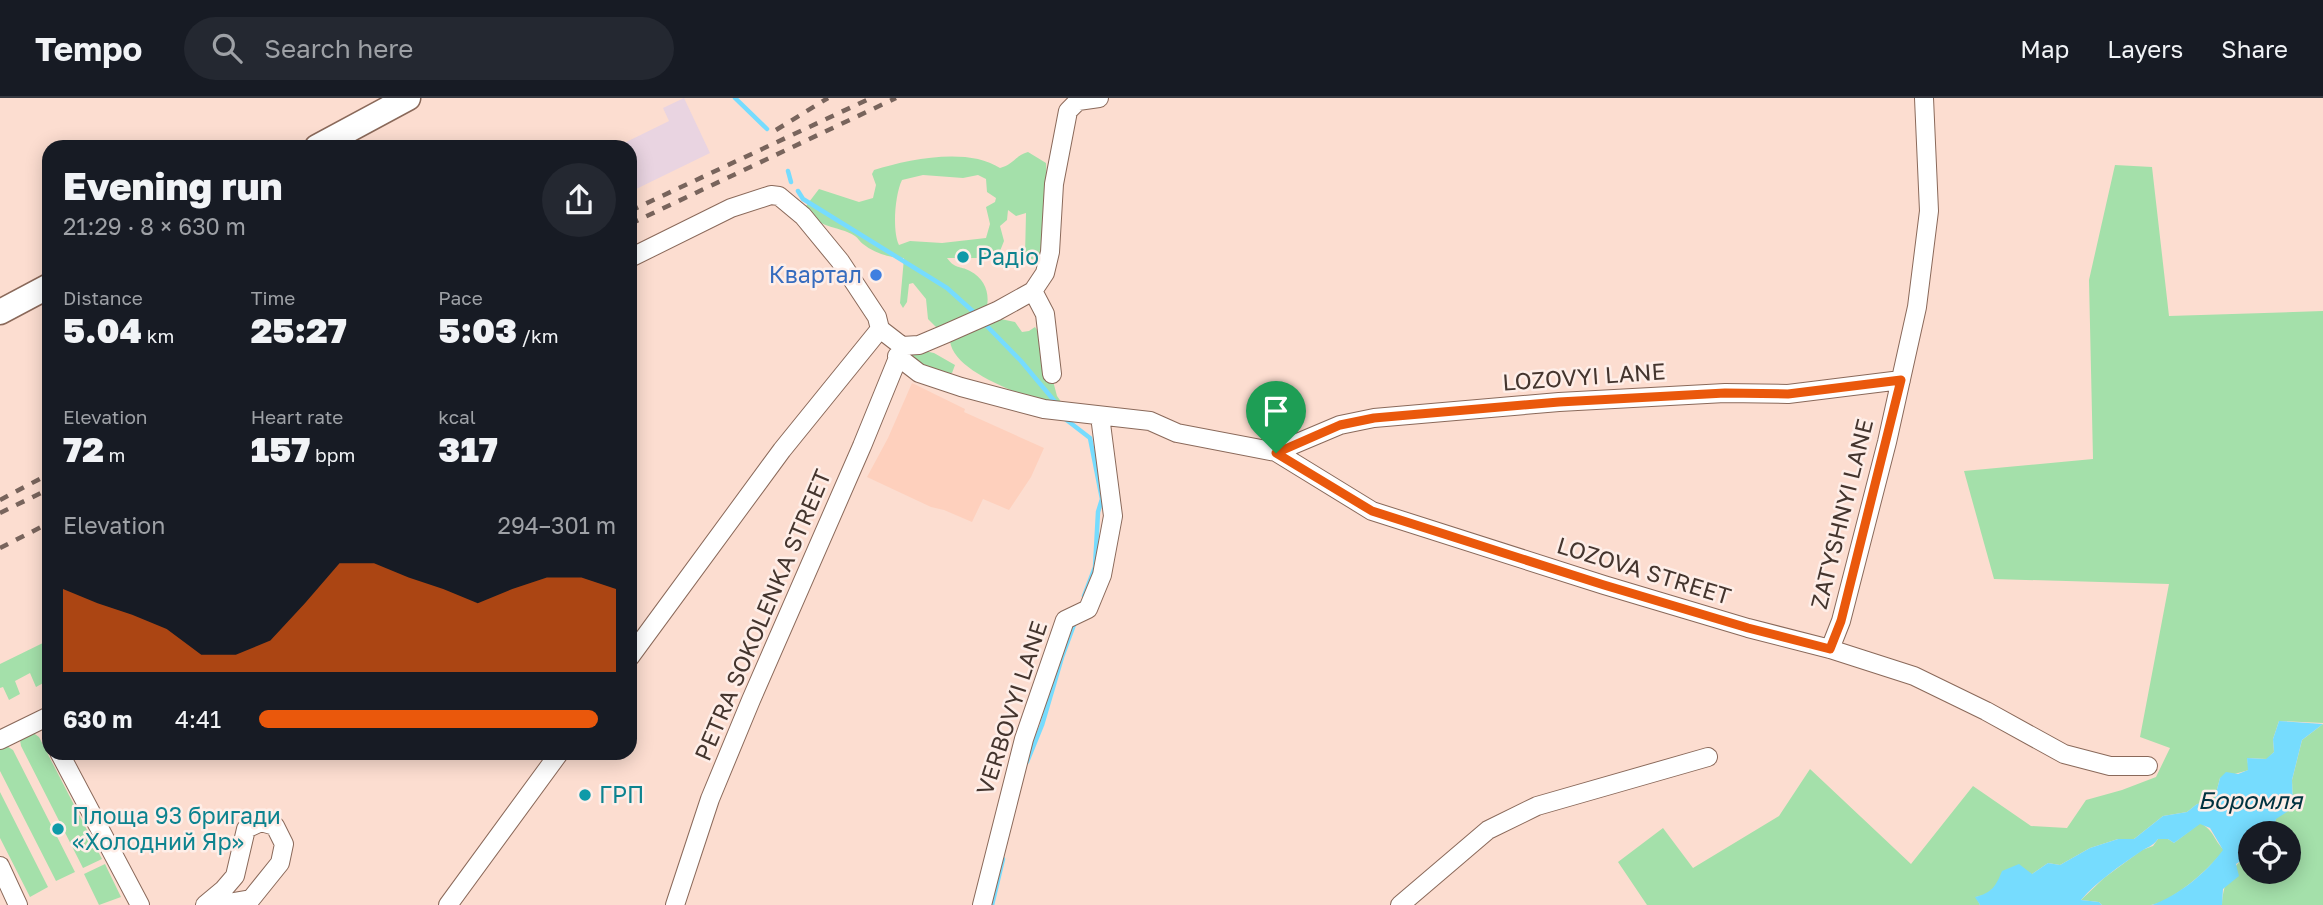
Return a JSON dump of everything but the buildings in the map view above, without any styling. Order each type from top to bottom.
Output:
[{"type":"main road","points":[[330,140],[408,98]]},
{"type":"main road","points":[[0,312],[42,290]]},
{"type":"street","points":[[900,351],[981,318],[1033,291],[1045,273],[1050,253],[1054,184],[1068,111],[1078,101],[1099,98]]},
{"type":"street","name":"ZATYSHNYI LANE","points":[[1830,649],[1841,621],[1917,307],[1929,211],[1924,98]]},
{"type":"street","points":[[637,255],[731,208],[771,195],[779,196],[803,216],[840,261],[877,317],[880,329],[782,450],[637,647]]},
{"type":"street","points":[[1033,291],[1045,314],[1052,373]]},
{"type":"street","name":"LOZOVA STREET","points":[[880,329],[919,373],[1044,409],[1150,421],[1177,433],[1276,453],[1372,511],[1604,585],[1748,628],[1830,649],[1914,676],[1938,686],[2064,754],[2110,766],[2148,766]]},
{"type":"street","name":"PETRA SOKOLENKA STREET","points":[[676,905],[715,788],[900,351]]},
{"type":"street","name":"LOZOVYI LANE","points":[[1276,453],[1340,425],[1374,418],[1559,402],[1749,393],[1788,394],[1901,380]]},
{"type":"street","name":"VERBOVYI LANE","points":[[982,905],[1024,739],[1065,620],[1088,610],[1102,575],[1113,516],[1101,416]]},
{"type":"street","points":[[0,740],[42,725]]},
{"type":"street","points":[[1400,905],[1488,830],[1537,806],[1707,757]]},
{"type":"street","points":[[63,760],[140,905]]},
{"type":"street","points":[[448,905],[554,760]]},
{"type":"street","points":[[205,905],[235,876],[246,829],[261,822],[275,826],[284,844],[280,863],[251,899],[216,905]]},
{"type":"street","points":[[0,866],[18,905]]},
{"type":"shaded area","points":[[684,98],[710,153],[637,189],[637,140],[630,140],[669,121],[663,108]]},
{"type":"shaded area","points":[[912,383],[965,409],[964,412],[1044,448],[1031,477],[1009,510],[983,499],[972,522],[931,507],[867,477],[888,438]]},
{"type":"green space","points":[[1028,152],[1046,163],[1041,258],[1035,260],[1025,257],[1026,213],[1016,216],[1008,210],[1007,220],[1000,226],[1004,241],[1000,251],[985,258],[947,258],[955,266],[976,275],[984,284],[988,301],[985,313],[939,330],[928,319],[926,299],[913,283],[909,284],[907,302],[903,308],[900,303],[904,258],[877,252],[848,232],[821,223],[806,206],[819,189],[859,202],[873,198],[876,185],[872,174],[874,170],[888,166],[921,159],[955,157],[972,158],[1000,168]],"holes":[[[923,175],[963,178],[978,175],[986,179],[987,192],[996,198],[995,202],[986,207],[990,224],[986,238],[942,243],[910,241],[899,245],[895,212],[902,180]]]},
{"type":"green space","points":[[2115,165],[2152,167],[2169,316],[2323,311],[2323,723],[2279,721],[2273,739],[2274,752],[2267,759],[2247,758],[2249,770],[2220,778],[2214,801],[2197,804],[2187,812],[2163,816],[2134,839],[2118,839],[2090,848],[2060,865],[2048,863],[2032,874],[1976,897],[1980,905],[1647,905],[1618,862],[1663,828],[1693,868],[1779,816],[1810,769],[1911,864],[1973,786],[2031,826],[2067,828],[2086,800],[2156,777],[2170,748],[2140,737],[2169,584],[1994,579],[1964,471],[2093,459],[2089,280]]},
{"type":"green space","points":[[996,318],[1015,322],[1022,332],[1035,327],[1041,336],[1057,396],[1067,410],[1018,393],[981,376],[955,354],[950,341]]},
{"type":"green space","points":[[915,349],[934,353],[955,365],[952,373],[934,375],[908,354]]},
{"type":"green space","points":[[42,643],[42,684],[36,687],[30,673],[15,681],[20,694],[9,700],[3,687],[0,688],[0,664]]},
{"type":"green space","points":[[2323,724],[2323,905],[2222,905],[2229,876],[2238,863],[2238,884],[2301,884],[2301,821],[2276,821],[2276,818],[2293,808],[2292,780],[2302,740]]},
{"type":"green space","points":[[32,732],[39,737],[42,743],[42,760],[51,760],[102,859],[83,868],[20,740]]},
{"type":"green space","points":[[5,745],[13,750],[75,872],[56,881],[0,771],[0,746]]},
{"type":"green space","points":[[0,792],[48,887],[30,897],[0,838]]},
{"type":"green space","points":[[2200,823],[2224,850],[2201,874],[2170,898],[2151,905],[2102,905],[2099,902],[2081,900],[2104,878],[2142,850],[2153,846],[2158,839],[2168,839],[2174,843]]},
{"type":"green space","points":[[105,864],[121,897],[99,905],[84,874]]},
{"type":"water","name":"Боромля","points":[[2279,721],[2323,724],[2302,740],[2292,780],[2293,808],[2276,821],[2238,821],[2238,877],[2223,889],[2222,905],[2152,905],[2191,882],[2209,867],[2223,850],[2210,828],[2200,824],[2174,843],[2168,839],[2158,839],[2109,874],[2081,900],[2099,902],[2102,905],[1980,905],[1975,897],[1993,888],[2002,871],[2019,864],[2032,874],[2048,863],[2060,865],[2090,848],[2118,839],[2134,839],[2163,816],[2187,812],[2197,804],[2214,801],[2220,778],[2226,772],[2238,774],[2248,770],[2247,758],[2266,759],[2274,752],[2273,739]]},
{"type":"waterway","points":[[735,98],[767,129]]},
{"type":"waterway","points":[[788,171],[791,182]]},
{"type":"waterway","points":[[798,191],[803,199],[947,288],[977,315]]},
{"type":"waterway","points":[[983,322],[1057,404]]},
{"type":"waterway","points":[[1064,418],[1090,438],[1102,499],[1098,512],[1095,567],[1084,596]]},
{"type":"waterway","points":[[1027,762],[1042,725],[1075,622]]},
{"type":"waterway","points":[[992,905],[1003,859]]},
{"type":"railway","points":[[776,130],[828,98]]},
{"type":"railway","points":[[637,208],[871,98]]},
{"type":"railway","points":[[637,221],[896,98]]},
{"type":"railway","points":[[0,500],[42,478]]},
{"type":"railway","points":[[0,513],[42,492]]},
{"type":"railway","points":[[0,548],[42,527]]},
{"type":"place","name":"Радіо","points":[[963,257]]},
{"type":"place","name":"Квартал","points":[[876,275]]},
{"type":"place","name":"ГРП","points":[[585,795]]},
{"type":"place","name":"Площа 93 бригади «Холодний Яр»","points":[[58,829]]},
{"type":"route","points":[[1901,380],[1841,621],[1830,649],[1748,628],[1604,585],[1372,511],[1276,453],[1340,425],[1374,418],[1559,402],[1725,393],[1788,394],[1901,380]]}]
